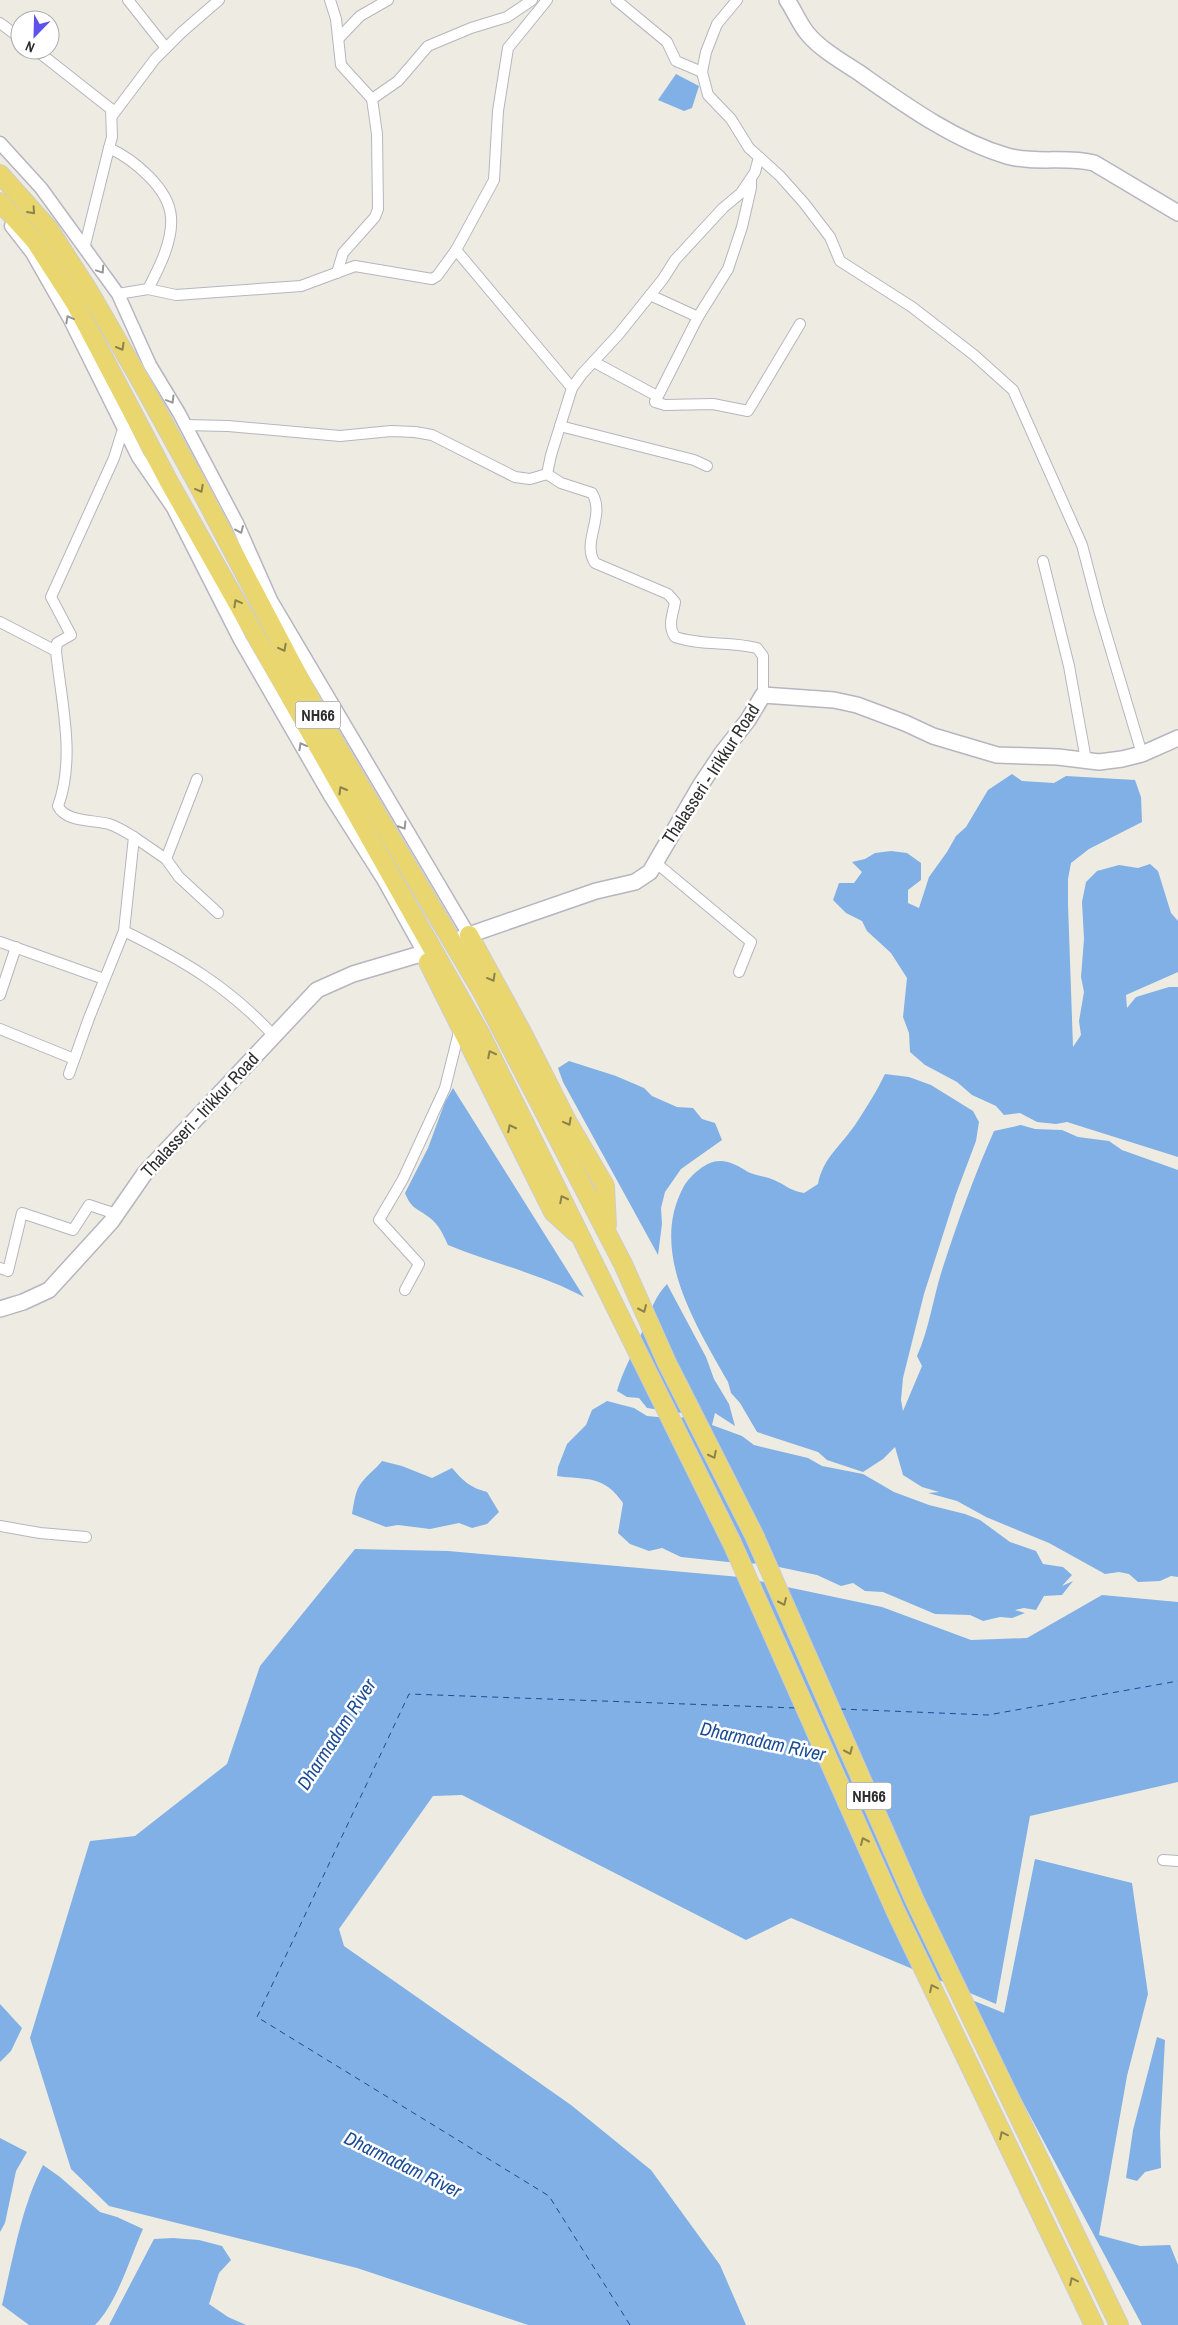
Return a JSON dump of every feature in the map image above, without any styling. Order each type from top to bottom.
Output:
[{"type":"highway","name":"NH66","points":[[0,174],[49,230],[139,378],[321,719],[482,992],[623,1264],[667,1362],[754,1535],[915,1902],[1119,2325]]},
{"type":"highway","name":"NH66","points":[[0,202],[35,241],[75,303],[174,490],[307,730],[465,1005],[584,1241],[732,1543],[896,1912],[1094,2325]]},
{"type":"highway","points":[[466,936],[522,1032],[567,1121],[604,1186],[607,1233]]},
{"type":"highway","points":[[424,953],[553,1212],[584,1241]]},
{"type":"main road","points":[[787,0],[807,33],[825,49],[896,99],[952,132],[1008,156],[1042,160],[1082,160],[1094,163],[1178,213]]},
{"type":"main road","name":"Thalasseri - Irikkur Road","points":[[466,936],[596,891],[635,882],[650,872],[700,786],[763,696],[834,700],[856,705],[905,723],[933,736],[996,755],[1099,762],[1122,760],[1142,754],[1178,738]]},
{"type":"main road","name":"Thalasseri - Irikkur Road","points":[[0,1309],[23,1302],[49,1290],[116,1214],[145,1173],[318,990],[353,974],[424,953]]},
{"type":"street","points":[[128,0],[166,48]]},
{"type":"street","points":[[112,116],[166,48],[219,0]]},
{"type":"street","points":[[330,0],[339,38],[341,65],[372,100],[377,134],[378,209],[375,217],[343,253],[337,273]]},
{"type":"street","points":[[339,38],[360,16],[388,0]]},
{"type":"street","points":[[372,100],[398,81],[428,46],[471,28],[507,17],[532,0]]},
{"type":"street","points":[[118,294],[148,289],[176,295],[301,286],[355,266],[432,279],[437,276],[456,250],[494,180],[498,111],[508,48],[546,0]]},
{"type":"street","points":[[616,0],[667,42],[676,60],[702,72]]},
{"type":"street","points":[[737,0],[717,24],[706,52],[702,72],[708,95],[730,119],[749,148],[780,176],[804,203],[830,236],[840,261],[912,307],[974,355],[1014,390],[1082,545],[1099,610],[1142,754]]},
{"type":"street","points":[[49,60],[111,109],[112,136],[85,245]]},
{"type":"street","points":[[0,143],[41,188],[85,245],[118,294],[150,365],[185,425],[237,523],[271,600],[466,936]]},
{"type":"street","points":[[109,148],[124,155],[155,182],[166,201],[171,216],[169,238],[162,259],[148,289]]},
{"type":"street","points":[[547,474],[572,388],[663,279],[675,260],[723,208],[741,193],[755,172],[759,158]]},
{"type":"street","points":[[750,179],[751,188],[742,227],[728,269],[698,317],[655,402],[658,404],[713,404],[748,411],[800,324]]},
{"type":"street","points":[[0,212],[32,253],[69,318],[138,457],[173,508],[240,640],[424,953]]},
{"type":"street","points":[[456,250],[572,388]]},
{"type":"street","points":[[650,294],[698,317]]},
{"type":"street","points":[[594,362],[657,396]]},
{"type":"street","points":[[185,425],[228,426],[340,436],[391,431],[416,432],[432,435],[515,477],[530,480],[547,474]]},
{"type":"street","points":[[124,426],[114,458],[51,597],[71,635],[57,643],[56,651],[67,742],[67,772],[64,791],[58,806],[60,812],[68,816],[109,824],[134,837],[166,859],[179,877],[218,913]]},
{"type":"street","points":[[560,426],[694,460],[707,466]]},
{"type":"street","points":[[547,474],[561,483],[592,493],[597,500],[598,510],[590,550],[591,557],[595,563],[668,594],[675,602],[670,622],[670,630],[675,637],[700,644],[747,645],[757,648],[763,656],[763,696]]},
{"type":"street","points":[[1043,561],[1068,666],[1086,760]]},
{"type":"street","points":[[0,622],[56,651]]},
{"type":"street","points":[[166,859],[198,779]]},
{"type":"street","points":[[70,1074],[104,979],[124,931],[134,837]]},
{"type":"street","points":[[655,862],[751,942],[739,972]]},
{"type":"street","points":[[124,931],[198,969],[256,1016],[274,1036]]},
{"type":"street","points":[[0,942],[104,979]]},
{"type":"street","points":[[0,995],[16,947]]},
{"type":"street","points":[[405,1290],[419,1264],[379,1220],[403,1179],[445,1088],[460,1028]]},
{"type":"street","points":[[0,1029],[74,1059]]},
{"type":"street","points":[[0,1268],[8,1271],[22,1213],[73,1230],[89,1205],[116,1214]]},
{"type":"street","points":[[0,1526],[40,1533],[86,1537]]},
{"type":"street","points":[[1163,1860],[1178,1861]]},
{"type":"water","points":[[676,74],[699,86],[692,108],[684,111],[658,100]]},
{"type":"water","points":[[1012,774],[1022,781],[1054,783],[1066,776],[1135,780],[1141,797],[1142,822],[1089,849],[1071,863],[1068,879],[1068,904],[1073,1047],[1081,1035],[1079,1021],[1084,992],[1081,977],[1084,939],[1082,902],[1086,882],[1097,871],[1119,865],[1138,868],[1150,864],[1158,871],[1171,913],[1178,921],[1178,972],[1126,995],[1127,1008],[1136,997],[1169,987],[1178,987],[1178,1157],[1067,1122],[1056,1124],[1037,1122],[1020,1113],[1004,1115],[996,1106],[972,1095],[957,1082],[925,1065],[910,1052],[909,1033],[903,1017],[907,978],[891,953],[867,931],[862,921],[846,913],[833,900],[839,883],[854,883],[862,872],[852,862],[865,859],[875,853],[891,851],[907,853],[921,863],[921,880],[908,890],[908,903],[919,908],[929,877],[956,836],[966,827],[988,790]]},
{"type":"water","points":[[569,1061],[616,1076],[644,1088],[652,1096],[677,1107],[693,1108],[702,1119],[715,1123],[722,1140],[681,1169],[665,1192],[661,1208],[662,1224],[658,1255],[563,1082],[558,1068]]},
{"type":"water","points":[[885,1074],[909,1077],[931,1085],[973,1111],[979,1122],[976,1141],[956,1194],[924,1294],[903,1378],[901,1400],[903,1411],[922,1366],[917,1356],[925,1334],[943,1267],[994,1131],[1021,1125],[1035,1129],[1062,1130],[1078,1137],[1109,1141],[1122,1150],[1178,1170],[1178,1577],[1171,1576],[1160,1581],[1138,1582],[1129,1574],[1119,1572],[1105,1574],[1049,1543],[986,1517],[957,1501],[928,1493],[939,1492],[922,1487],[903,1475],[895,1447],[883,1459],[863,1472],[827,1460],[818,1452],[757,1432],[740,1403],[731,1393],[728,1382],[703,1336],[680,1287],[674,1262],[671,1236],[674,1211],[684,1186],[699,1169],[709,1163],[724,1161],[804,1193],[818,1184],[824,1166],[852,1130]]},
{"type":"water","points":[[453,1088],[584,1297],[534,1275],[448,1245],[436,1224],[410,1203],[405,1193],[428,1148],[445,1102]]},
{"type":"water","points":[[667,1284],[706,1357],[714,1379],[729,1404],[735,1426],[715,1413],[712,1425],[742,1436],[754,1445],[808,1458],[822,1466],[863,1474],[894,1492],[929,1505],[965,1514],[980,1520],[1010,1542],[1036,1551],[1043,1564],[1063,1567],[1072,1575],[1062,1586],[1073,1581],[1062,1595],[1044,1596],[1036,1610],[1024,1608],[1015,1610],[1025,1613],[1012,1618],[1000,1617],[983,1621],[970,1615],[935,1614],[883,1592],[865,1591],[853,1583],[841,1586],[817,1575],[760,1563],[747,1564],[681,1557],[662,1548],[649,1551],[630,1544],[618,1533],[623,1503],[616,1494],[602,1483],[594,1480],[557,1476],[558,1467],[567,1444],[586,1425],[592,1410],[607,1401],[634,1408],[647,1416],[679,1419],[689,1414],[647,1408],[639,1398],[627,1397],[617,1391],[653,1305]]},
{"type":"water","points":[[382,1461],[402,1466],[432,1478],[452,1468],[468,1483],[487,1492],[499,1512],[487,1524],[472,1528],[459,1523],[430,1529],[398,1525],[386,1527],[352,1514],[355,1497],[360,1485]]},
{"type":"water","name":"Dharmadam River","points":[[355,1549],[448,1551],[740,1577],[882,1607],[971,1640],[1027,1638],[1102,1595],[1178,1602],[1178,1782],[1030,1816],[996,2004],[791,1918],[746,1940],[462,1795],[433,1796],[339,1929],[344,1946],[571,2105],[651,2170],[720,2265],[746,2325],[528,2325],[357,2268],[109,2206],[71,2169],[30,2038],[90,1841],[135,1836],[227,1764],[260,1666]]},
{"type":"water","points":[[1035,1859],[1132,1883],[1148,1994],[1127,2076],[1099,2235],[1140,2246],[1170,2245],[1178,2265],[1178,2325],[1142,2325],[967,1998],[1004,2013]]},
{"type":"water","points":[[0,2004],[22,2028],[11,2051],[0,2062]]},
{"type":"water","points":[[1157,2037],[1165,2040],[1160,2133],[1161,2168],[1145,2172],[1137,2181],[1126,2178],[1133,2130]]},
{"type":"water","points":[[0,2138],[27,2152],[16,2171],[5,2223],[0,2232]]},
{"type":"water","points":[[43,2165],[60,2177],[100,2212],[117,2217],[143,2229],[110,2305],[95,2325],[29,2325],[2,2305],[23,2216],[35,2181]]},
{"type":"water","points":[[154,2239],[199,2240],[222,2246],[231,2260],[219,2273],[209,2304],[228,2317],[246,2325],[109,2325]]},
{"type":"ferry route","points":[[840,1709],[988,1715],[1178,1681]]},
{"type":"ferry route","points":[[630,2325],[549,2196],[257,2017],[409,1694],[796,1708]]}]
